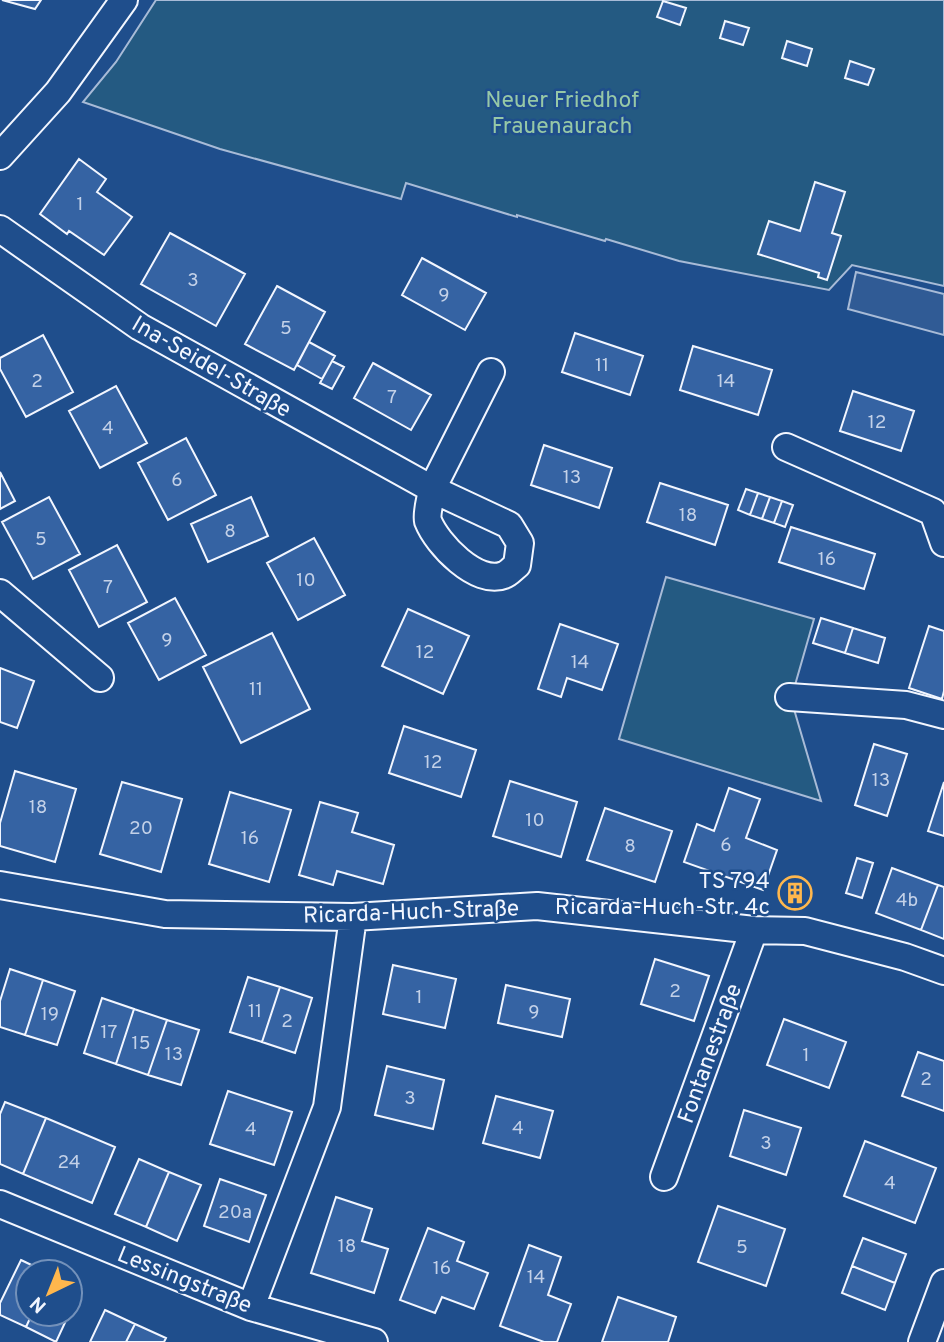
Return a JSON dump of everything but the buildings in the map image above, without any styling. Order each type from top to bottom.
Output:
[{"type":"street","points":[[0,156],[58,92],[124,0]]},
{"type":"street","name":"Ina-Seidel-Straße","points":[[0,229],[140,327],[432,489],[491,372]]},
{"type":"street","points":[[786,447],[933,512],[944,543]]},
{"type":"street","points":[[0,593],[100,678]]},
{"type":"street","points":[[789,697],[906,705],[944,715]]},
{"type":"street","name":"Ricarda-Huch-Straße","points":[[0,886],[165,914],[353,917],[537,906],[754,930],[806,931],[905,957],[944,971]]},
{"type":"street","points":[[251,1307],[327,1107],[353,917]]},
{"type":"street","name":"Fontanestraße","points":[[664,1177],[754,930]]},
{"type":"street","name":"Lessingstraße","points":[[0,1204],[251,1307],[374,1342]]},
{"type":"street","points":[[922,1342],[944,1283]]},
{"type":"green space","name":"Neuer Friedhof Frauenaurach","points":[[156,0],[944,0],[944,286],[852,265],[829,290],[679,261],[517,217],[406,183],[401,199],[220,149],[83,102],[116,62]]},
{"type":"green space","points":[[666,577],[814,619],[791,699],[821,801],[619,739]]},
{"type":"shaded area","points":[[856,272],[944,294],[944,335],[848,309]]},
{"type":"place","name":"TS 794 Ricarda-Huch-Str. 4c","points":[[795,893]]}]
